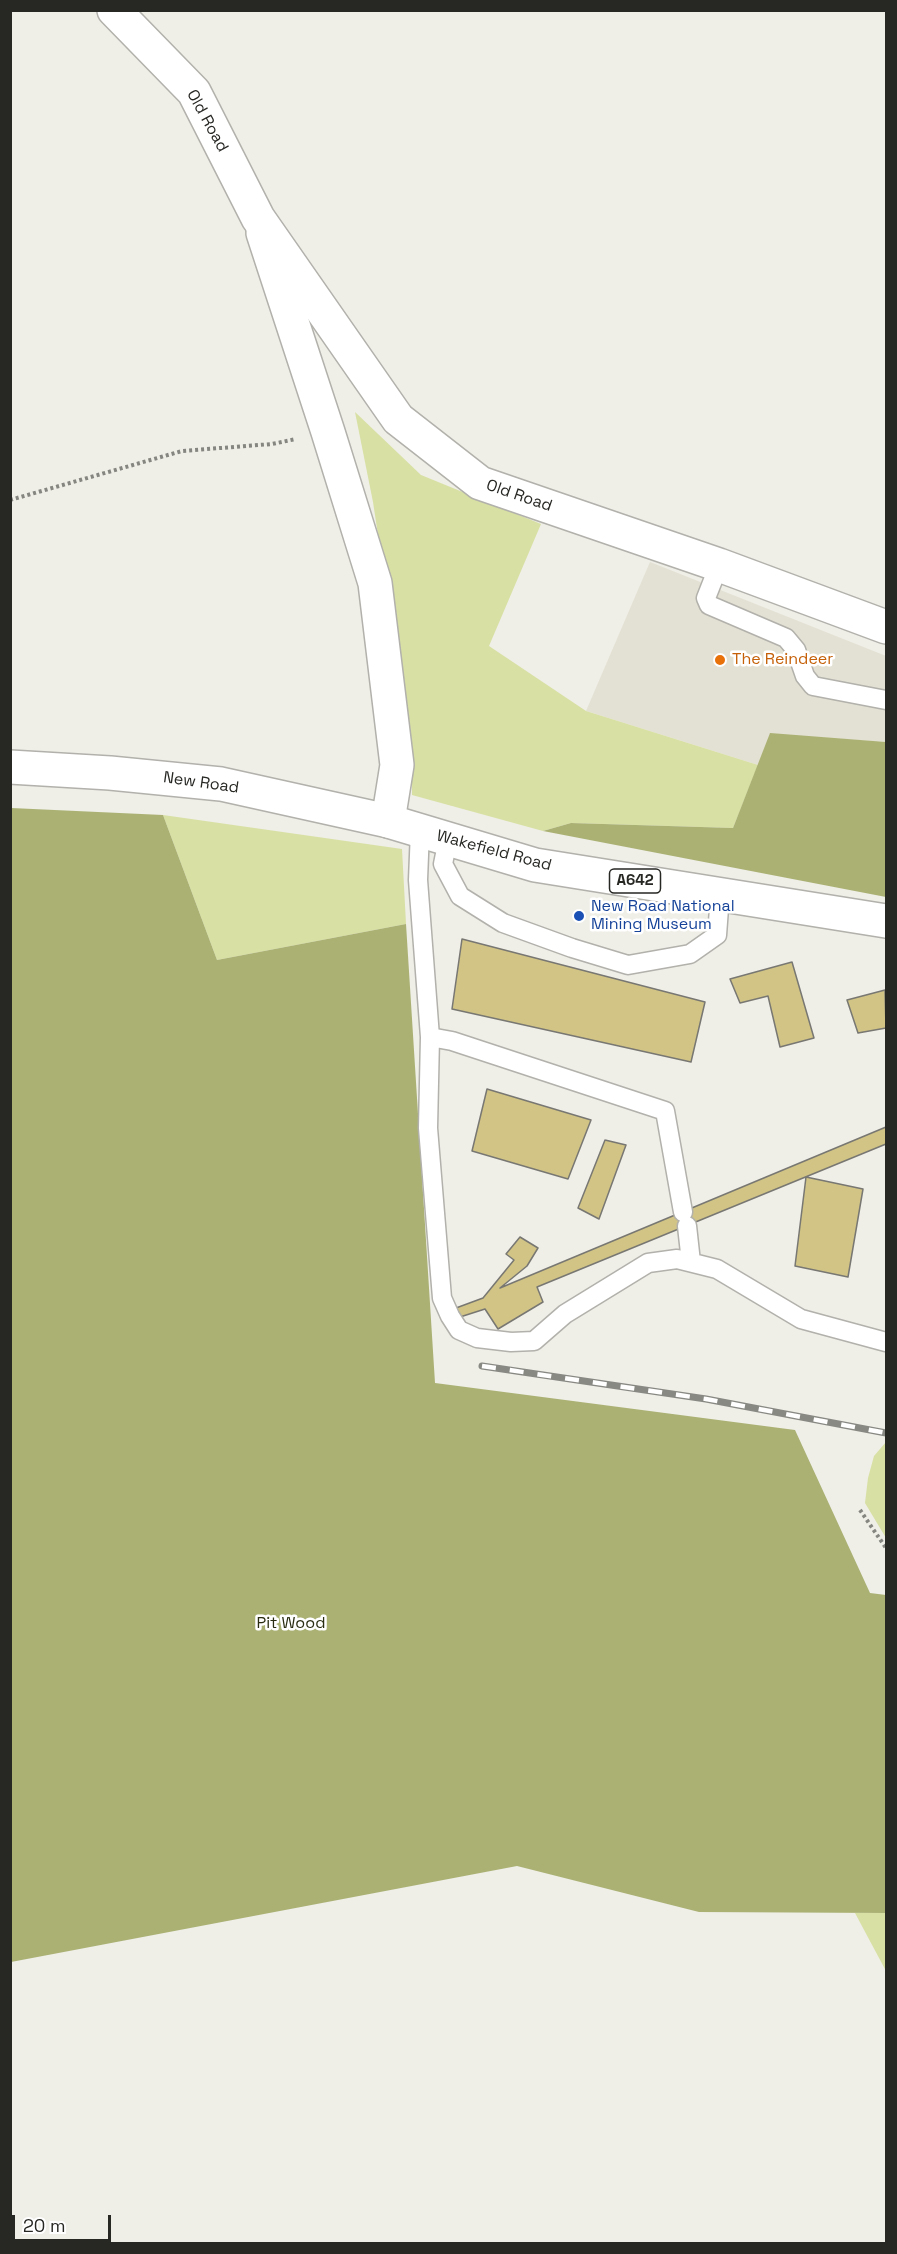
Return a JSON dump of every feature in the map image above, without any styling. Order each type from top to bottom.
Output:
[{"type":"main road","name":"Old Road","points":[[114,10],[194,92],[258,218],[398,419],[480,483],[719,565],[886,627]]},
{"type":"main road","name":"Old Road","points":[[258,218],[375,583],[397,765],[388,820]]},
{"type":"main road","name":"New Road","points":[[10,767],[110,772],[221,784],[388,820]]},
{"type":"main road","name":"Wakefield Road","points":[[388,820],[536,865],[886,921]]},
{"type":"lane","points":[[719,565],[705,598],[709,606],[786,638],[796,650],[805,676],[813,686],[886,700]]},
{"type":"lane","points":[[434,834],[443,864],[460,896],[503,923],[628,965],[690,954],[717,935],[720,895]]},
{"type":"lane","points":[[434,834],[418,880],[430,1037],[428,1128],[442,1298],[459,1330],[477,1338],[511,1342],[534,1341],[565,1314],[648,1263],[678,1259],[717,1269],[801,1319],[886,1342]]},
{"type":"lane","points":[[430,1037],[452,1041],[665,1111],[691,1262]]},
{"type":"path","points":[[10,500],[182,451],[272,444],[328,432]]},
{"type":"path","points":[[860,1510],[886,1548]]},
{"type":"shaded area","points":[[650,562],[886,656],[886,742],[770,734],[758,765],[586,711]]},
{"type":"green space","points":[[355,412],[421,475],[541,524],[489,646],[586,711],[758,765],[733,828],[571,823],[543,831],[412,795],[412,758],[373,502]]},
{"type":"green space","points":[[770,733],[886,742],[886,897],[543,831],[571,823],[733,828]]},
{"type":"green space","name":"Pit Wood","points":[[11,808],[163,815],[217,960],[406,924],[435,1383],[795,1430],[870,1593],[886,1595],[886,1913],[699,1912],[517,1866],[11,1962]]},
{"type":"green space","points":[[163,815],[402,849],[406,924],[217,960]]},
{"type":"green space","points":[[886,1442],[886,1538],[865,1503],[874,1456]]},
{"type":"green space","points":[[855,1913],[886,1913],[886,1971]]},
{"type":"building","points":[[462,939],[705,1002],[691,1062],[452,1009]]},
{"type":"building","points":[[792,962],[814,1038],[780,1047],[768,996],[740,1003],[730,979]]},
{"type":"building","points":[[885,990],[886,1028],[858,1033],[847,1000]]},
{"type":"building","points":[[487,1089],[591,1120],[568,1179],[472,1151]]},
{"type":"building","points":[[886,1127],[886,1144],[537,1287],[543,1302],[498,1329],[485,1309],[460,1317],[456,1308],[483,1298],[514,1260],[506,1254],[520,1237],[538,1248],[527,1266],[500,1288]]},
{"type":"building","points":[[605,1140],[626,1145],[599,1219],[578,1208]]},
{"type":"building","points":[[806,1177],[863,1189],[848,1277],[795,1266]]},
{"type":"railway","points":[[482,1366],[706,1399],[886,1433]]},
{"type":"place","name":"The Reindeer","points":[[720,660]]},
{"type":"place","name":"New Road National Mining Museum","points":[[579,916]]}]
